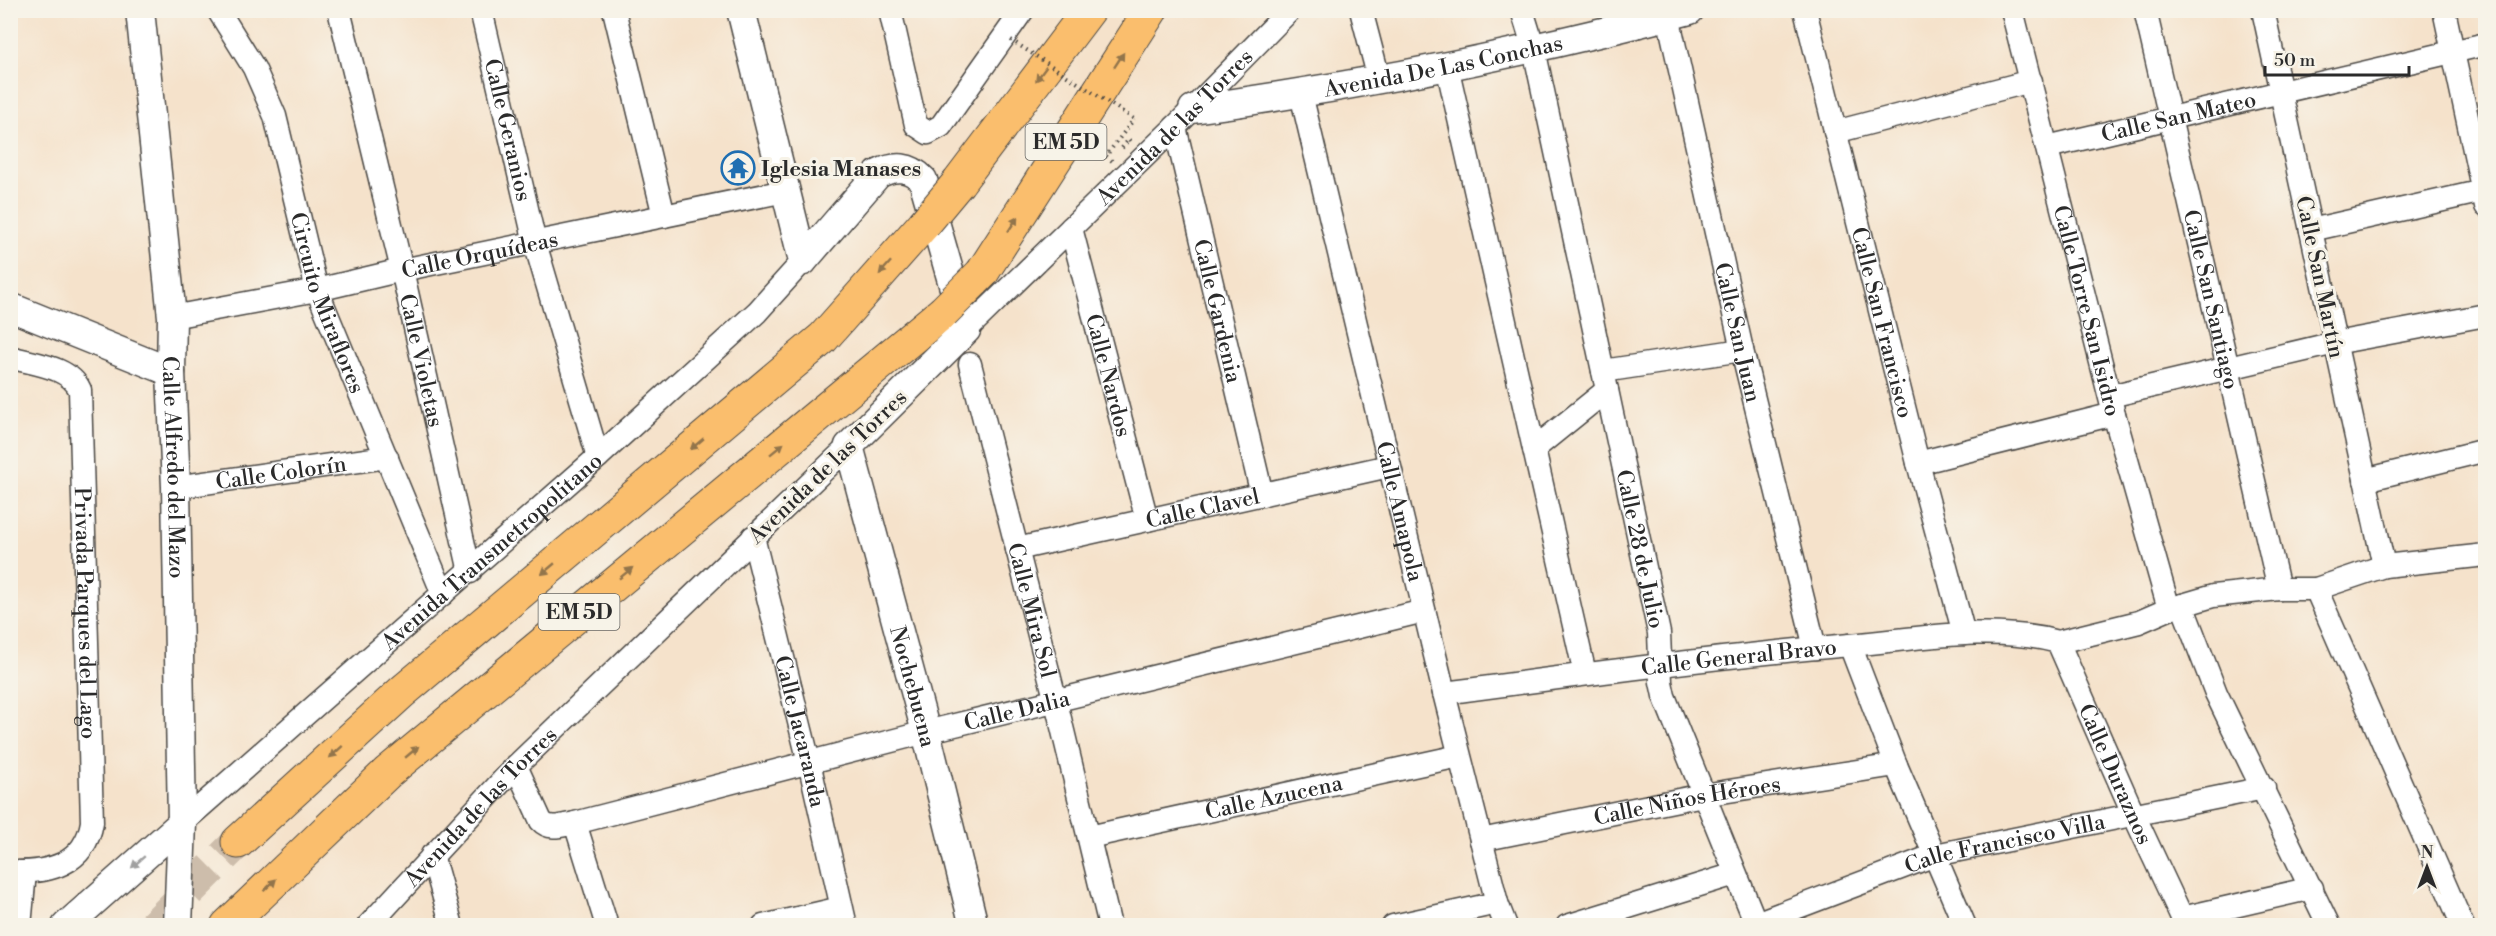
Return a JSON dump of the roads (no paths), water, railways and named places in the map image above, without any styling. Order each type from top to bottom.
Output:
[{"type":"highway","name":"EM 5D","points":[[238,842],[402,692],[823,338],[924,225],[959,182],[1089,10]]},
{"type":"highway","name":"EM 5D","points":[[227,926],[388,772],[955,321],[982,273],[1151,10]]},
{"type":"street","name":"Calle Alfredo del Mazo","points":[[140,10],[172,317],[171,372],[176,487],[182,824],[178,926]]},
{"type":"street","name":"Circuito Miraflores","points":[[218,10],[254,68],[275,116],[317,290],[443,594]]},
{"type":"street","name":"Calle Violetas","points":[[339,10],[402,270],[470,572]]},
{"type":"street","name":"Calle Geranios","points":[[481,10],[535,243],[598,457]]},
{"type":"street","points":[[614,10],[664,216]]},
{"type":"street","points":[[741,10],[802,261]]},
{"type":"street","points":[[890,10],[916,125],[928,133],[942,126],[1023,10]]},
{"type":"street","name":"Avenida de las Torres","points":[[368,926],[516,766],[849,446],[955,321],[1071,228],[1290,10]]},
{"type":"street","points":[[1361,10],[1378,79]]},
{"type":"street","name":"Calle 28 de Julio","points":[[1522,10],[1534,49],[1659,633],[1664,696],[1756,924]]},
{"type":"street","name":"Calle San Francisco","points":[[1805,10],[1918,463],[1964,634]]},
{"type":"street","name":"Calle Torre San Isidro","points":[[2012,10],[2112,405],[2176,607],[2330,926]]},
{"type":"street","name":"Calle San Santiago","points":[[2145,10],[2279,589]]},
{"type":"street","name":"Calle San Martín","points":[[2263,10],[2384,566]]},
{"type":"street","points":[[2311,230],[2484,198],[2444,10]]},
{"type":"street","name":"Avenida De Las Conchas","points":[[1184,118],[1534,49],[1679,13]]},
{"type":"street","name":"Calle San Juan","points":[[1679,13],[1742,350],[1815,648]]},
{"type":"street","name":"Calle San Mateo","points":[[2047,147],[2486,44]]},
{"type":"street","points":[[1447,66],[1585,674]]},
{"type":"street","points":[[1835,132],[2031,81]]},
{"type":"street","name":"Calle Amapola","points":[[1301,94],[1459,756],[1497,903],[1506,926]]},
{"type":"street","name":"Calle Gardenia","points":[[1184,118],[1262,495]]},
{"type":"street","name":"Avenida Transmetropolitano","points":[[66,926],[470,572],[757,312],[878,174],[889,168],[904,168],[915,172],[922,180],[955,321]]},
{"type":"street","name":"Calle Orquídeas","points":[[172,317],[317,290],[402,270],[785,191]]},
{"type":"street","name":"Calle Nardos","points":[[1071,228],[1147,520]]},
{"type":"street","points":[[10,307],[171,372]]},
{"type":"street","points":[[1918,463],[2112,405],[2226,367],[2486,315]]},
{"type":"street","points":[[1534,449],[1605,380],[1742,350]]},
{"type":"street","name":"Privada Parques del Lago","points":[[10,357],[64,373],[76,381],[80,390],[92,799],[90,835],[80,852],[57,867],[18,872],[20,926]]},
{"type":"street","name":"Calle Mira Sol","points":[[970,364],[1110,926]]},
{"type":"street","name":"Nochebuena","points":[[849,446],[926,732],[974,926]]},
{"type":"street","points":[[2365,480],[2486,450]]},
{"type":"street","name":"Calle Colorín","points":[[176,487],[387,457]]},
{"type":"street","name":"Calle Clavel","points":[[1017,549],[1389,466]]},
{"type":"street","name":"Calle Jacaranda","points":[[753,537],[809,762],[844,917]]},
{"type":"street","points":[[2058,642],[2139,622],[2176,607],[2213,596],[2279,589],[2316,589],[2384,566],[2486,555]]},
{"type":"street","points":[[2316,589],[2463,926]]},
{"type":"street","name":"Calle Dalia","points":[[575,822],[926,732],[1424,611]]},
{"type":"street","name":"Calle General Bravo","points":[[1444,693],[1661,664],[1964,634],[2035,636],[2058,642]]},
{"type":"street","name":"Calle Duraznos","points":[[2058,642],[2184,922]]},
{"type":"street","points":[[1850,645],[1896,765],[1965,926]]},
{"type":"street","name":"Calle Azucena","points":[[1089,837],[1459,756]]},
{"type":"street","name":"Calle Niños Héroes","points":[[1481,840],[1703,795],[1896,765]]},
{"type":"street","points":[[516,766],[545,826],[553,827],[575,822],[607,926]]},
{"type":"street","name":"Calle Francisco Villa","points":[[1756,924],[1935,855],[2264,788]]},
{"type":"street","points":[[432,855],[452,926]]},
{"type":"street","points":[[1567,926],[1736,874]]},
{"type":"street","points":[[2184,922],[2312,888]]},
{"type":"street","points":[[1393,926],[1497,903]]},
{"type":"street","points":[[763,926],[844,917]]},
{"type":"tunnel","points":[[154,926],[238,842]]},
{"type":"place","name":"Iglesia Manases","points":[[738,168]]}]
